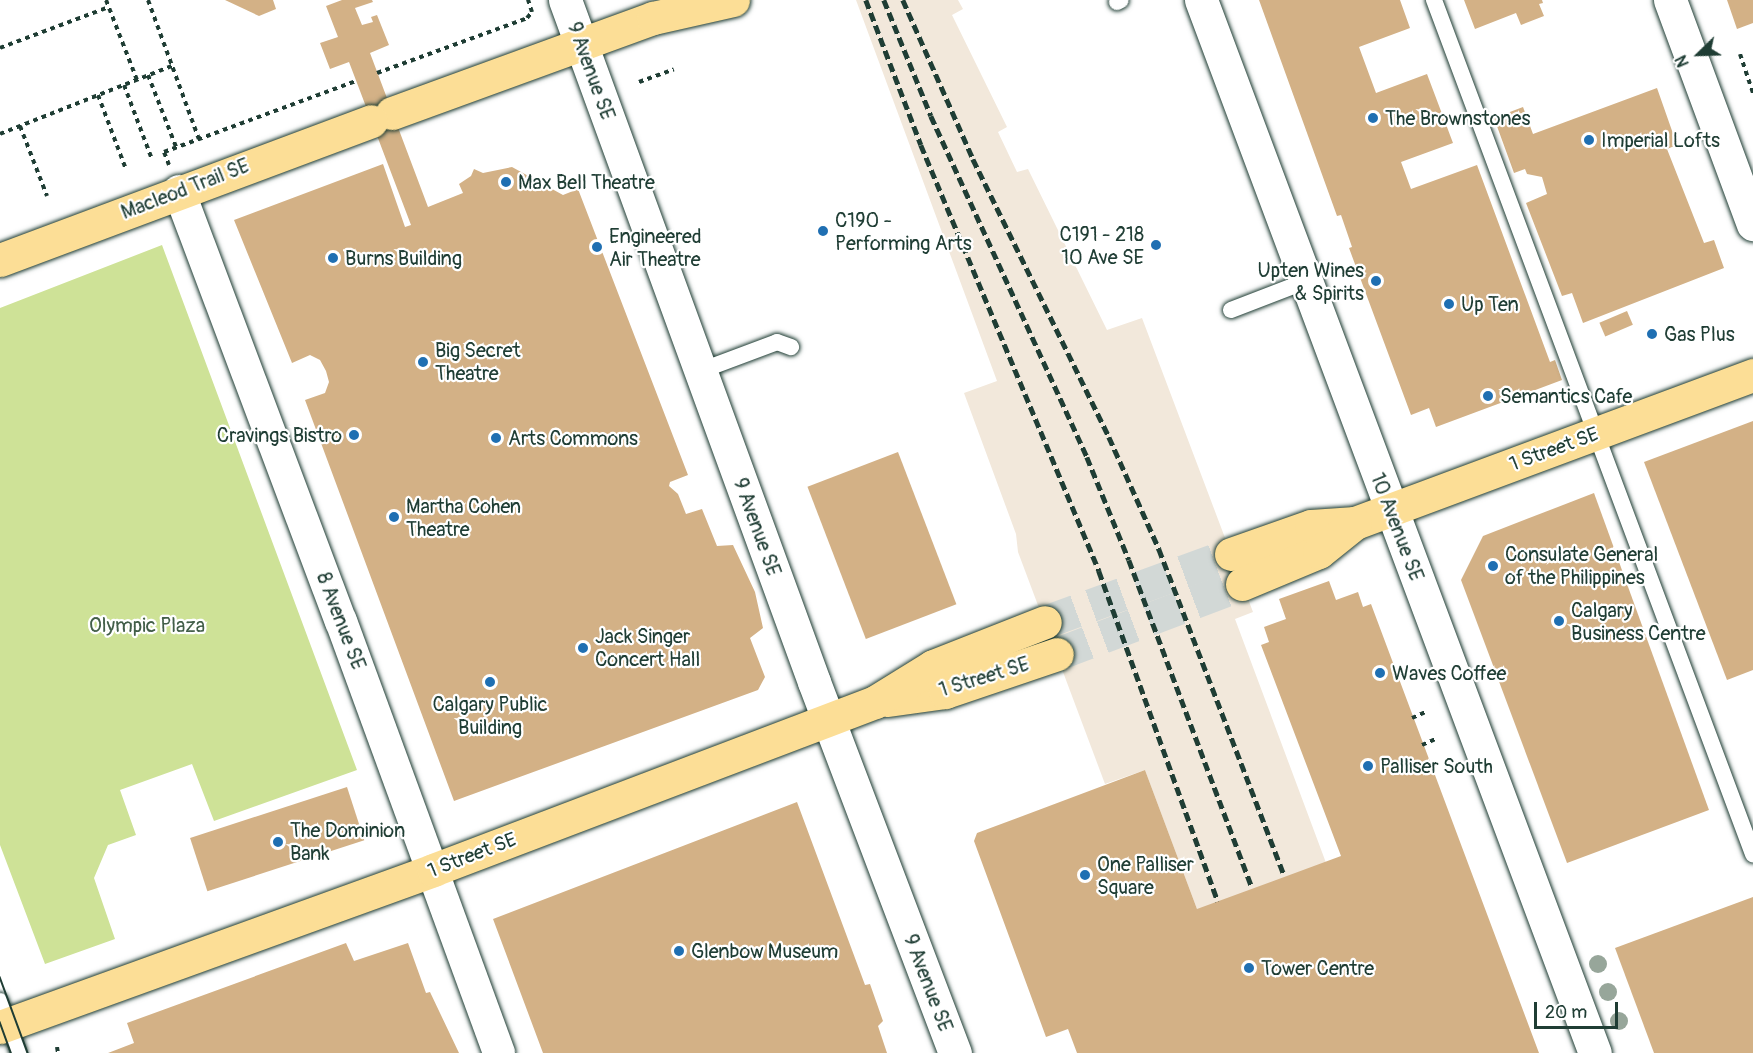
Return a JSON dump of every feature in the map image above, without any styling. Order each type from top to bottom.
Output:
[{"type":"main road","name":"9 Avenue SE","points":[[565,0],[828,719],[955,1053]]},
{"type":"main road","name":"Macleod Trail SE","points":[[653,18],[683,0]]},
{"type":"main road","name":"Macleod Trail SE","points":[[0,260],[581,43],[653,18],[733,0]]},
{"type":"main road","name":"10 Avenue SE","points":[[1201,0],[1594,1053]]},
{"type":"main road","points":[[1670,0],[1753,224]]},
{"type":"main road","name":"1 Street SE","points":[[1231,554],[1311,526],[1355,523],[1753,375]]},
{"type":"main road","name":"1 Street SE","points":[[1242,584],[1319,552],[1355,523]]},
{"type":"main road","name":"1 Street SE","points":[[875,702],[933,666],[1045,622]]},
{"type":"main road","name":"1 Street SE","points":[[7,1026],[434,870],[875,702],[945,692],[1057,654]]},
{"type":"street","name":"8 Avenue SE","points":[[179,192],[434,870],[499,1053]]},
{"type":"lane","points":[[1434,0],[1596,434],[1738,832],[1753,854]]},
{"type":"lane","points":[[1231,310],[1306,281]]},
{"type":"lane","points":[[700,371],[777,342],[791,347]]},
{"type":"path","points":[[106,0],[137,80]]},
{"type":"path","points":[[148,0],[199,139]]},
{"type":"path","points":[[377,73],[527,18],[532,12],[528,0]]},
{"type":"path","points":[[0,48],[109,7]]},
{"type":"path","points":[[1740,54],[1753,93]]},
{"type":"path","points":[[0,134],[172,66]]},
{"type":"path","points":[[639,82],[674,69]]},
{"type":"path","points":[[148,75],[176,147]]},
{"type":"path","points":[[179,192],[164,152],[356,81]]},
{"type":"path","points":[[124,85],[152,157]]},
{"type":"path","points":[[98,95],[125,166]]},
{"type":"path","points":[[20,126],[47,196]]},
{"type":"path","points":[[1412,718],[1428,711]]},
{"type":"path","points":[[1422,745],[1438,738]]},
{"type":"path","points":[[57,1047],[58,1053]]},
{"type":"shaded area","points":[[856,0],[958,0],[963,9],[952,15],[1007,127],[998,132],[1017,172],[1028,169],[1107,330],[1142,318],[1253,612],[1235,619],[1397,1053],[1197,909],[1145,770],[1105,784],[1018,552],[1016,534],[964,393],[997,381]]},
{"type":"green space","name":"Olympic Plaza","points":[[162,245],[357,770],[214,821],[192,764],[120,790],[136,835],[108,845],[94,878],[115,939],[45,964],[0,845],[0,308]]},
{"type":"building","points":[[225,0],[273,0],[276,9],[259,16]]},
{"type":"building","name":"Arts Commons","points":[[342,0],[372,0],[373,2],[355,8],[362,25],[373,22],[371,17],[377,15],[389,45],[370,53],[428,207],[463,193],[459,184],[471,176],[474,169],[483,173],[512,167],[563,195],[578,189],[688,475],[670,482],[669,486],[678,494],[686,514],[702,509],[717,546],[733,545],[755,592],[763,628],[750,638],[765,677],[758,690],[454,801],[305,400],[325,393],[329,382],[326,371],[320,360],[310,355],[292,363],[234,220],[383,164],[405,227],[411,225],[349,62],[330,69],[320,43],[338,37],[326,6]]},
{"type":"building","points":[[1259,0],[1400,0],[1410,28],[1359,47],[1376,93],[1427,74],[1453,143],[1401,162],[1411,189],[1477,165],[1550,362],[1555,360],[1562,380],[1436,427],[1429,408],[1411,415],[1349,248],[1352,247],[1341,215],[1337,216]]},
{"type":"building","points":[[1464,0],[1542,0],[1543,3],[1539,4],[1544,16],[1521,25],[1516,13],[1475,29]]},
{"type":"building","points":[[1727,0],[1753,0],[1753,23],[1737,29]]},
{"type":"building","points":[[1657,88],[1677,145],[1667,149],[1704,243],[1714,240],[1724,268],[1583,323],[1572,293],[1562,296],[1526,203],[1547,194],[1542,177],[1527,174],[1525,169],[1514,173],[1494,118],[1523,107],[1533,134]]},
{"type":"building","points":[[1627,311],[1633,325],[1605,337],[1599,323]]},
{"type":"building","points":[[1753,421],[1753,670],[1727,680],[1644,462]]},
{"type":"building","points":[[898,452],[956,604],[866,639],[807,487]]},
{"type":"building","points":[[1594,493],[1709,810],[1567,863],[1461,580],[1483,536]]},
{"type":"building","points":[[1329,581],[1336,600],[1358,592],[1363,607],[1371,604],[1539,1053],[1077,1053],[1068,1029],[1046,1037],[974,841],[977,833],[1145,770],[1197,909],[1341,856],[1261,645],[1269,642],[1264,627],[1286,619],[1279,599]]},
{"type":"building","name":"The Dominion Bank","points":[[347,787],[364,840],[207,891],[190,838]]},
{"type":"building","name":"Glenbow Museum","points":[[797,802],[865,985],[870,984],[883,1021],[878,1026],[887,1053],[543,1053],[493,919]]},
{"type":"building","points":[[1753,897],[1753,1053],[1654,1053],[1615,948]]},
{"type":"building","points":[[346,943],[354,961],[408,943],[426,993],[430,992],[459,1053],[108,1053],[134,1043],[127,1023]]},
{"type":"tunnel","points":[[1045,622],[1231,554]]},
{"type":"tunnel","points":[[1057,654],[1242,584]]},
{"type":"tram line","points":[[0,977],[28,1053]]},
{"type":"tram line","points":[[0,1022],[11,1053]]},
{"type":"railway","points":[[866,0],[921,145],[1099,571],[1218,901]]},
{"type":"railway","points":[[884,0],[931,116],[1087,457],[1129,560],[1252,887]]},
{"type":"railway","points":[[903,0],[973,159],[1109,437],[1159,549],[1284,875]]},
{"type":"place","name":"The Brownstones","points":[[1373,118]]},
{"type":"place","name":"Imperial Lofts","points":[[1589,140]]},
{"type":"place","name":"Max Bell Theatre","points":[[506,182]]},
{"type":"place","name":"C190 - Performing Arts","points":[[823,231]]},
{"type":"place","name":"C191 - 218 10 Ave SE","points":[[1156,245]]},
{"type":"place","name":"Engineered Air Theatre","points":[[597,247]]},
{"type":"place","name":"Burns Building","points":[[333,258]]},
{"type":"place","name":"Upten Wines & Spirits","points":[[1376,281]]},
{"type":"place","name":"Up Ten","points":[[1449,304]]},
{"type":"place","name":"Gas Plus","points":[[1652,334]]},
{"type":"place","name":"Big Secret Theatre","points":[[423,362]]},
{"type":"place","name":"Semantics Cafe","points":[[1488,396]]},
{"type":"place","name":"Cravings Bistro","points":[[354,435]]},
{"type":"place","name":"Arts Commons","points":[[496,438]]},
{"type":"place","name":"Martha Cohen Theatre","points":[[394,517]]},
{"type":"place","name":"Consulate General of the Philippines","points":[[1493,566]]},
{"type":"place","name":"Calgary Business Centre","points":[[1559,621]]},
{"type":"place","name":"Jack Singer Concert Hall","points":[[583,648]]},
{"type":"place","name":"Waves Coffee","points":[[1380,673]]},
{"type":"place","name":"Calgary Public Building","points":[[490,682]]},
{"type":"place","name":"Palliser South","points":[[1368,766]]},
{"type":"place","name":"The Dominion Bank","points":[[278,842]]},
{"type":"place","name":"One Palliser Square","points":[[1085,875]]},
{"type":"place","name":"Glenbow Museum","points":[[679,951]]},
{"type":"place","name":"Tower Centre","points":[[1249,968]]}]
